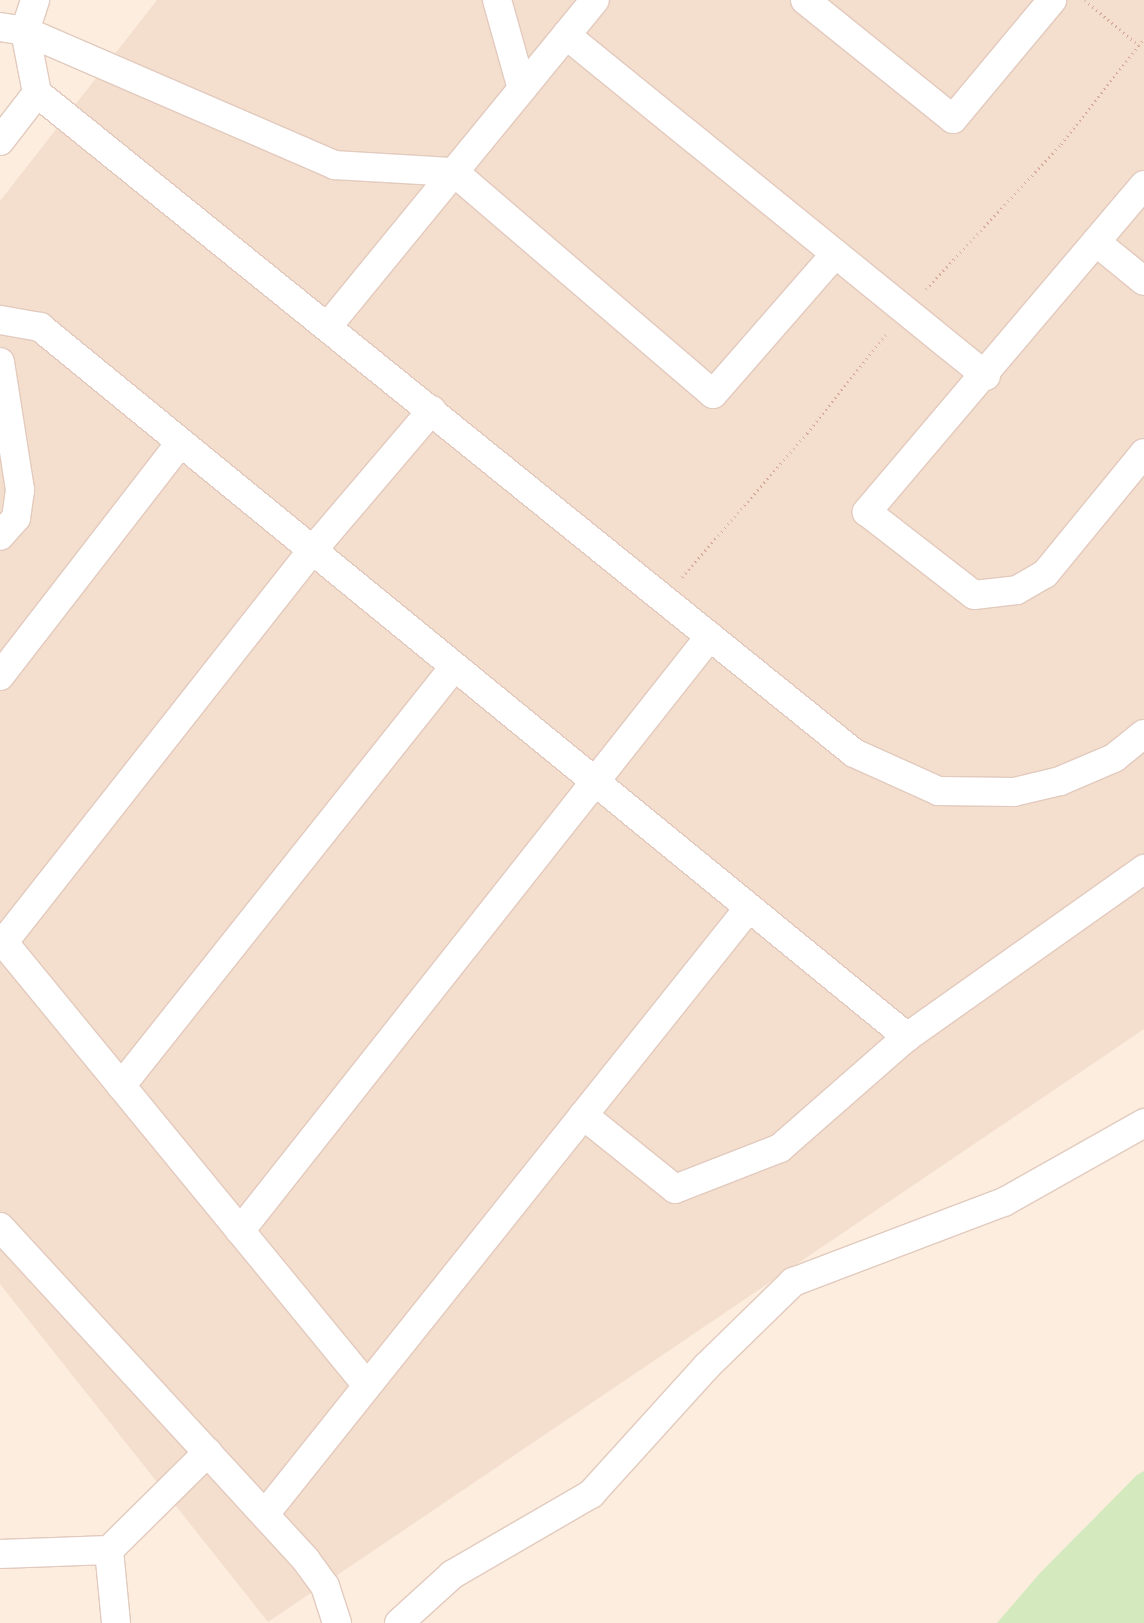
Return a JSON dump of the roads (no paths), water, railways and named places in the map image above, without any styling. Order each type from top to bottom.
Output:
[{"type":"street","points":[[12,29],[35,0]]},
{"type":"street","points":[[497,0],[522,90]]},
{"type":"street","points":[[328,326],[595,0]]},
{"type":"street","points":[[805,0],[953,119],[1052,0]]},
{"type":"street","points":[[12,29],[37,93],[432,410],[854,753],[938,791],[1014,792],[1060,781],[1114,758],[1144,734]]},
{"type":"street","points":[[12,29],[336,165],[454,172],[713,394],[835,254]]},
{"type":"street","points":[[566,35],[986,376]]},
{"type":"street","points":[[0,140],[37,93]]},
{"type":"street","points":[[1144,185],[986,376],[867,512],[974,594],[1017,590],[1045,574],[1144,453]]},
{"type":"street","points":[[1096,242],[1144,281]]},
{"type":"street","points":[[0,320],[40,327],[906,1037]]},
{"type":"street","points":[[0,362],[20,490],[16,518],[0,536]]},
{"type":"street","points":[[366,1384],[1,940],[312,550],[432,410]]},
{"type":"street","points":[[0,676],[180,443]]},
{"type":"street","points":[[240,1231],[710,636]]},
{"type":"street","points":[[121,1086],[454,667]]},
{"type":"street","points":[[583,1115],[676,1189],[780,1148],[906,1037],[1144,869]]},
{"type":"street","points":[[265,1514],[366,1384],[748,909]]},
{"type":"street","points":[[398,1623],[452,1574],[591,1494],[706,1367],[793,1282],[1004,1202],[1144,1123]]},
{"type":"street","points":[[0,1227],[265,1514],[325,1586],[337,1623]]},
{"type":"street","points":[[0,1554],[109,1550],[208,1452]]},
{"type":"street","points":[[109,1550],[116,1623]]}]
